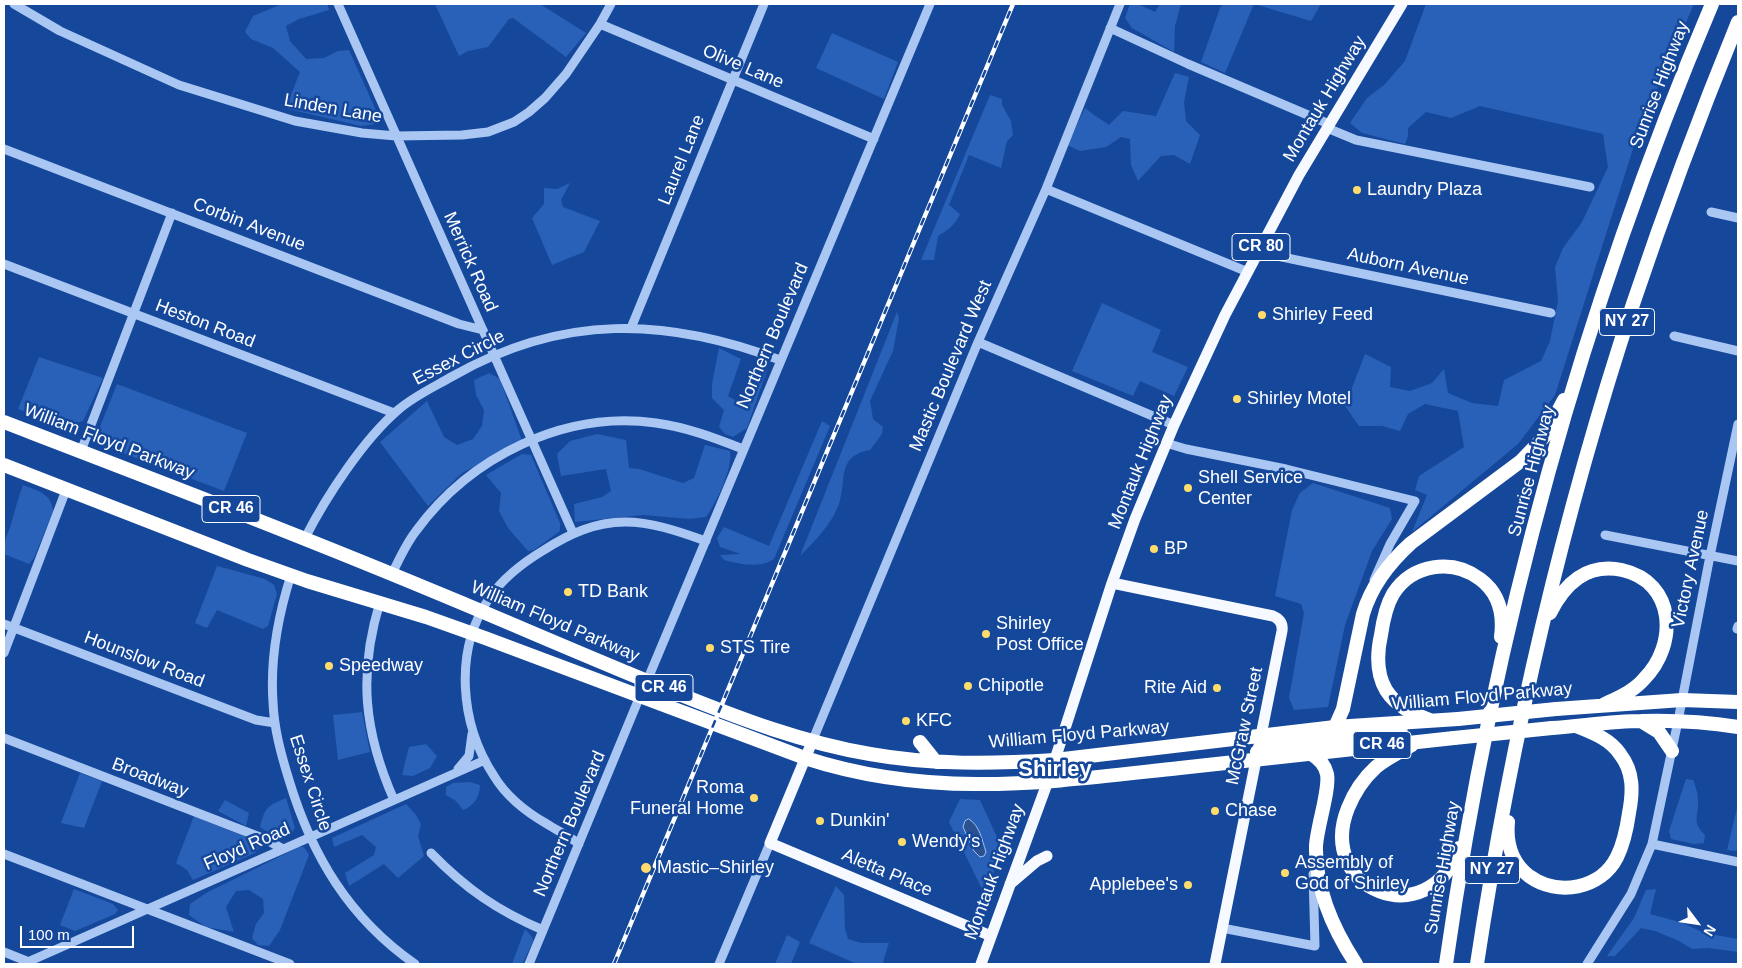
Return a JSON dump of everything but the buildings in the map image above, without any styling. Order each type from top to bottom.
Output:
[{"type":"highway","name":"Sunrise Highway","points":[[1446,964],[1470,817],[1497,682],[1526,561],[1559,439],[1583,359],[1635,203],[1712,4]]},
{"type":"highway","name":"NY 27","points":[[1477,964],[1510,776],[1541,629],[1584,464],[1633,305],[1673,188],[1738,22]]},
{"type":"highway","points":[[1335,727],[1343,709],[1367,600],[1390,566],[1411,543],[1508,471],[1538,444],[1558,412],[1583,359]]},
{"type":"highway","name":"William Floyd Parkway","points":[[7,423],[305,538],[647,682],[755,724],[812,742],[871,754],[936,762],[989,763],[1055,760],[1335,727],[1418,723],[1556,709],[1682,700],[1738,702]]},
{"type":"highway","name":"William Floyd Parkway","points":[[4,465],[290,575],[380,602],[473,634],[805,758],[867,775],[914,782],[980,785],[1123,774],[1256,756],[1311,754],[1420,741],[1641,721],[1678,721],[1738,727]]},
{"type":"highway","points":[[1435,721],[1410,712],[1395,701],[1387,691],[1379,671],[1378,648],[1387,607],[1396,589],[1411,576],[1435,567],[1455,567],[1478,577],[1490,589],[1500,606],[1502,618],[1497,682]]},
{"type":"highway","points":[[1541,629],[1558,598],[1568,586],[1579,577],[1594,570],[1610,568],[1625,571],[1639,577],[1654,590],[1662,603],[1667,619],[1667,635],[1660,658],[1638,686],[1628,693],[1602,705]]},
{"type":"highway","points":[[1641,721],[1659,732],[1672,751]]},
{"type":"highway","points":[[1256,756],[1268,746],[1382,734],[1418,723]]},
{"type":"highway","points":[[1510,776],[1508,840],[1511,852],[1522,869],[1536,880],[1548,886],[1558,888],[1584,885],[1602,876],[1615,861],[1623,843],[1631,800],[1631,779],[1626,763],[1616,749],[1603,738],[1576,726]]},
{"type":"highway","points":[[1420,741],[1376,768],[1364,780],[1354,795],[1344,820],[1341,837],[1344,854],[1351,869],[1362,881],[1379,892],[1400,896],[1424,891],[1442,878],[1451,867],[1470,817]]},
{"type":"highway","points":[[920,742],[936,762]]},
{"type":"highway","points":[[1311,754],[1324,765],[1328,776],[1316,846],[1318,876],[1328,912],[1337,932],[1356,964]]},
{"type":"highway","points":[[1157,781],[1169,769]]},
{"type":"highway","points":[[1123,774],[1143,782]]},
{"type":"main road","name":"Montauk Highway","points":[[981,964],[1048,781],[1112,583],[1135,519],[1166,443],[1225,316],[1299,175],[1402,4]]},
{"type":"main road","name":"McGraw Street","points":[[1112,583],[1273,616],[1279,619],[1282,628],[1215,964]]},
{"type":"main road","points":[[770,843],[812,742]]},
{"type":"main road","name":"Aletta Place","points":[[770,843],[991,936]]},
{"type":"main road","points":[[1009,885],[1037,861],[1046,856]]},
{"type":"street","name":"Linden Lane","points":[[14,4],[60,31],[179,85],[294,121],[362,133],[396,136],[462,135],[488,132],[514,122],[545,98],[566,74],[600,24],[611,4]]},
{"type":"street","name":"Merrick Road","points":[[338,4],[573,533]]},
{"type":"street","name":"Laurel Lane","points":[[630,328],[764,4]]},
{"type":"street","name":"Northern Boulevard","points":[[647,682],[930,4]]},
{"type":"street","name":"Mastic Boulevard West","points":[[812,742],[978,342],[1046,189],[1120,4]]},
{"type":"street","name":"Olive Lane","points":[[600,24],[874,139]]},
{"type":"street","points":[[1110,28],[1356,140],[1590,187]]},
{"type":"street","name":"Corbin Avenue","points":[[4,149],[459,324],[483,330]]},
{"type":"street","points":[[1046,189],[1248,272]]},
{"type":"street","points":[[1711,212],[1738,218]]},
{"type":"street","points":[[81,451],[172,213]]},
{"type":"street","name":"Auborn Avenue","points":[[1258,252],[1551,313]]},
{"type":"street","name":"Heston Road","points":[[4,264],[394,413]]},
{"type":"street","name":"Essex Circle","points":[[305,538],[325,501],[378,430],[394,413],[427,390],[494,355],[557,336],[602,329],[630,328],[696,335],[731,343],[780,360]]},
{"type":"street","points":[[1674,336],[1738,351]]},
{"type":"street","points":[[978,342],[1174,425]]},
{"type":"street","points":[[392,574],[416,531],[447,495],[481,467],[532,439],[561,430],[592,424],[642,421],[688,430],[743,449]]},
{"type":"street","name":"Victory Avenue","points":[[1588,964],[1625,905],[1652,844],[1738,424]]},
{"type":"street","points":[[1166,443],[1186,449],[1286,469],[1415,501],[1383,559],[1367,600]]},
{"type":"street","points":[[4,653],[66,490]]},
{"type":"street","points":[[452,774],[465,763],[472,747],[466,680],[467,658],[473,634],[482,611],[494,591],[516,570],[536,555],[573,533],[605,524],[636,522],[662,527],[706,541]]},
{"type":"street","points":[[1605,535],[1738,561]]},
{"type":"street","name":"Essex Circle","points":[[290,575],[280,617],[274,656],[272,687],[275,723],[283,761],[309,838],[330,876],[348,900],[387,942],[415,964]]},
{"type":"street","points":[[380,602],[373,627],[368,660],[368,716],[377,755],[394,800]]},
{"type":"street","name":"Hounslow Road","points":[[4,624],[256,720],[275,723]]},
{"type":"street","name":"Northern Boulevard","points":[[529,964],[640,696]]},
{"type":"street","points":[[472,732],[494,778],[519,804],[541,821],[579,844]]},
{"type":"street","name":"Broadway","points":[[4,738],[258,836],[283,849]]},
{"type":"street","name":"Floyd Road","points":[[26,963],[485,760]]},
{"type":"street","points":[[719,964],[770,843]]},
{"type":"street","points":[[1652,844],[1738,862]]},
{"type":"street","points":[[1222,928],[1315,946],[1313,869],[1316,846]]},
{"type":"street","points":[[4,854],[290,964]]},
{"type":"street","points":[[431,854],[453,875],[487,902],[513,917],[543,930]]},
{"type":"street","points":[[4,952],[26,963]]},
{"type":"shaded area","points":[[282,4],[327,4],[329,10],[299,19],[286,26],[290,41],[306,59],[324,58],[338,51],[349,50],[378,115],[376,124],[361,126],[288,109],[287,105],[300,72],[273,48],[251,39],[245,32],[253,16]]},
{"type":"shaded area","points":[[435,4],[540,4],[586,33],[566,57],[513,18],[509,19],[488,47],[468,51],[459,56]]},
{"type":"shaded area","points":[[1130,4],[1138,4],[1155,12],[1160,4],[1181,4],[1175,26],[1174,52],[1132,28],[1125,18]]},
{"type":"shaded area","points":[[1223,4],[1254,4],[1225,73],[1201,62]]},
{"type":"shaded area","points":[[1254,4],[1321,4],[1311,21]]},
{"type":"shaded area","points":[[1426,4],[1694,4],[1638,133],[1555,395],[1518,444],[1412,532],[1427,495],[1415,490],[1419,476],[1464,447],[1458,411],[1425,404],[1408,414],[1400,431],[1382,426],[1359,426],[1345,406],[1365,354],[1391,367],[1390,387],[1410,391],[1432,383],[1444,369],[1448,393],[1472,403],[1498,406],[1504,380],[1541,361],[1550,341],[1558,301],[1555,267],[1563,248],[1582,222],[1608,167],[1603,134],[1480,106],[1451,118],[1426,112],[1408,128],[1405,144],[1362,133],[1350,123],[1367,98],[1384,85],[1405,61]]},
{"type":"shaded area","points":[[832,33],[898,62],[884,99],[816,68]]},
{"type":"shaded area","points":[[1175,73],[1189,77],[1184,102],[1186,121],[1200,135],[1190,164],[1174,155],[1161,156],[1138,181],[1131,165],[1130,139],[1121,137],[1106,147],[1080,151],[1067,145],[1085,108],[1109,125],[1123,111],[1156,116]]},
{"type":"shaded area","points":[[990,95],[1002,99],[1002,105],[1011,121],[1013,135],[1007,141],[1001,168],[969,155],[949,205],[960,214],[951,227],[938,236],[934,260],[921,260]]},
{"type":"shaded area","points":[[570,183],[561,200],[563,207],[600,221],[584,252],[552,265],[532,218],[544,204],[544,188],[557,189]]},
{"type":"shaded area","points":[[1102,303],[1161,330],[1152,352],[1188,367],[1174,396],[1140,381],[1133,396],[1072,371]]},
{"type":"shaded area","points":[[897,312],[899,318],[893,351],[870,401],[873,419],[883,427],[882,434],[870,450],[859,453],[847,463],[836,512],[822,532],[800,556]]},
{"type":"shaded area","points":[[719,348],[741,359],[728,396],[742,404],[759,364],[767,370],[747,428],[733,437],[725,434],[719,427],[724,410],[712,398],[712,384]]},
{"type":"shaded area","points":[[39,357],[103,378],[83,421],[64,426],[18,409]]},
{"type":"shaded area","points":[[489,373],[500,379],[522,441],[462,473],[428,506],[380,442],[427,401],[444,437],[457,445],[473,439],[482,426],[484,410],[476,395],[474,380]]},
{"type":"shaded area","points":[[117,384],[247,433],[224,491],[94,442]]},
{"type":"shaded area","points":[[822,421],[830,426],[774,559],[756,565],[724,560],[720,555],[741,554],[720,547],[717,538],[724,527],[769,546]]},
{"type":"shaded area","points":[[597,434],[626,440],[629,468],[639,469],[683,483],[694,478],[705,445],[730,451],[729,467],[726,476],[719,495],[706,517],[689,519],[643,515],[575,522],[574,504],[602,497],[611,491],[606,469],[561,476],[557,454],[570,441]]},
{"type":"shaded area","points":[[522,454],[531,455],[560,523],[560,531],[534,550],[528,551],[508,528],[499,511],[501,493],[486,475]]},
{"type":"shaded area","points":[[1313,483],[1390,508],[1392,519],[1372,551],[1345,625],[1328,707],[1294,710],[1289,698],[1304,613],[1301,604],[1275,596],[1292,510],[1300,493]]},
{"type":"shaded area","points":[[23,485],[47,496],[53,511],[34,558],[29,564],[4,554],[5,541]]},
{"type":"shaded area","points":[[217,566],[265,579],[274,585],[277,594],[268,626],[263,629],[217,610],[207,628],[195,623]]},
{"type":"shaded area","points":[[362,712],[370,752],[338,760],[333,715]]},
{"type":"shaded area","points":[[426,744],[437,756],[430,768],[413,776],[402,775],[409,747]]},
{"type":"shaded area","points":[[80,773],[102,781],[84,828],[61,823]]},
{"type":"shaded area","points":[[1686,779],[1693,780],[1696,788],[1698,796],[1697,822],[1705,835],[1704,843],[1694,844],[1671,839],[1669,831]]},
{"type":"shaded area","points":[[470,782],[480,785],[479,793],[476,800],[463,810],[456,801],[446,795],[446,787],[453,783]]},
{"type":"shaded area","points":[[286,798],[295,828],[291,834],[280,840],[260,827],[265,811],[275,803]]},
{"type":"shaded area","points":[[960,799],[980,800],[1002,848],[988,889],[983,891],[949,822]]},
{"type":"shaded area","points":[[225,800],[249,813],[246,826],[218,811]]},
{"type":"shaded area","points":[[406,804],[421,824],[418,836],[424,856],[398,878],[384,864],[349,886],[345,873],[374,855],[376,847],[362,835],[334,847],[332,838]]},
{"type":"shaded area","points":[[1738,804],[1738,847],[1736,851],[1727,850]]},
{"type":"shaded area","points":[[194,816],[256,841],[259,848],[255,853],[193,880],[187,870],[176,863]]},
{"type":"shaded area","points":[[969,819],[976,825],[980,834],[986,852],[984,856],[980,857],[974,851],[963,827],[965,821]]},
{"type":"shaded area","points":[[299,847],[304,847],[309,855],[280,930],[269,946],[258,945],[252,938],[256,924],[264,913],[263,899],[249,890],[236,891],[226,907],[234,932],[206,927],[189,915],[190,904],[206,893]]},
{"type":"shaded area","points":[[836,886],[844,895],[845,929],[848,939],[861,943],[889,943],[883,962],[885,964],[857,964],[809,943]]},
{"type":"shaded area","points":[[74,889],[113,904],[118,910],[115,914],[75,931],[60,925]]},
{"type":"shaded area","points":[[1656,889],[1650,914],[1683,923],[1704,933],[1738,939],[1738,952],[1708,948],[1692,949],[1679,941],[1655,931],[1641,928],[1615,956],[1607,956],[1634,918],[1646,890]]},
{"type":"shaded area","points":[[525,929],[532,937],[533,942],[522,964],[512,964]]},
{"type":"shaded area","points":[[787,935],[800,942],[791,964],[775,964]]},
{"type":"railway","points":[[614,964],[1013,4]]},
{"type":"place","name":"Laundry Plaza","points":[[1357,190]]},
{"type":"place","name":"Shirley Feed","points":[[1262,315]]},
{"type":"place","name":"Shirley Motel","points":[[1237,399]]},
{"type":"place","name":"Shell Service Center","points":[[1188,488]]},
{"type":"place","name":"BP","points":[[1154,549]]},
{"type":"place","name":"TD Bank","points":[[568,592]]},
{"type":"place","name":"Shirley Post Office","points":[[986,634]]},
{"type":"place","name":"STS Tire","points":[[710,648]]},
{"type":"place","name":"Speedway","points":[[329,666]]},
{"type":"place","name":"Chipotle","points":[[968,686]]},
{"type":"place","name":"Rite Aid","points":[[1217,688]]},
{"type":"place","name":"KFC","points":[[906,721]]},
{"type":"place","name":"Roma Funeral Home","points":[[754,798]]},
{"type":"place","name":"Chase","points":[[1215,811]]},
{"type":"place","name":"Dunkin'","points":[[820,821]]},
{"type":"place","name":"Wendy's","points":[[902,842]]},
{"type":"place","name":"Mastic–Shirley","points":[[646,868]]},
{"type":"place","name":"Assembly of God of Shirley","points":[[1285,873]]},
{"type":"place","name":"Applebee's","points":[[1188,885]]},
{"type":"district","name":"Shirley","points":[[1055,770]]}]
